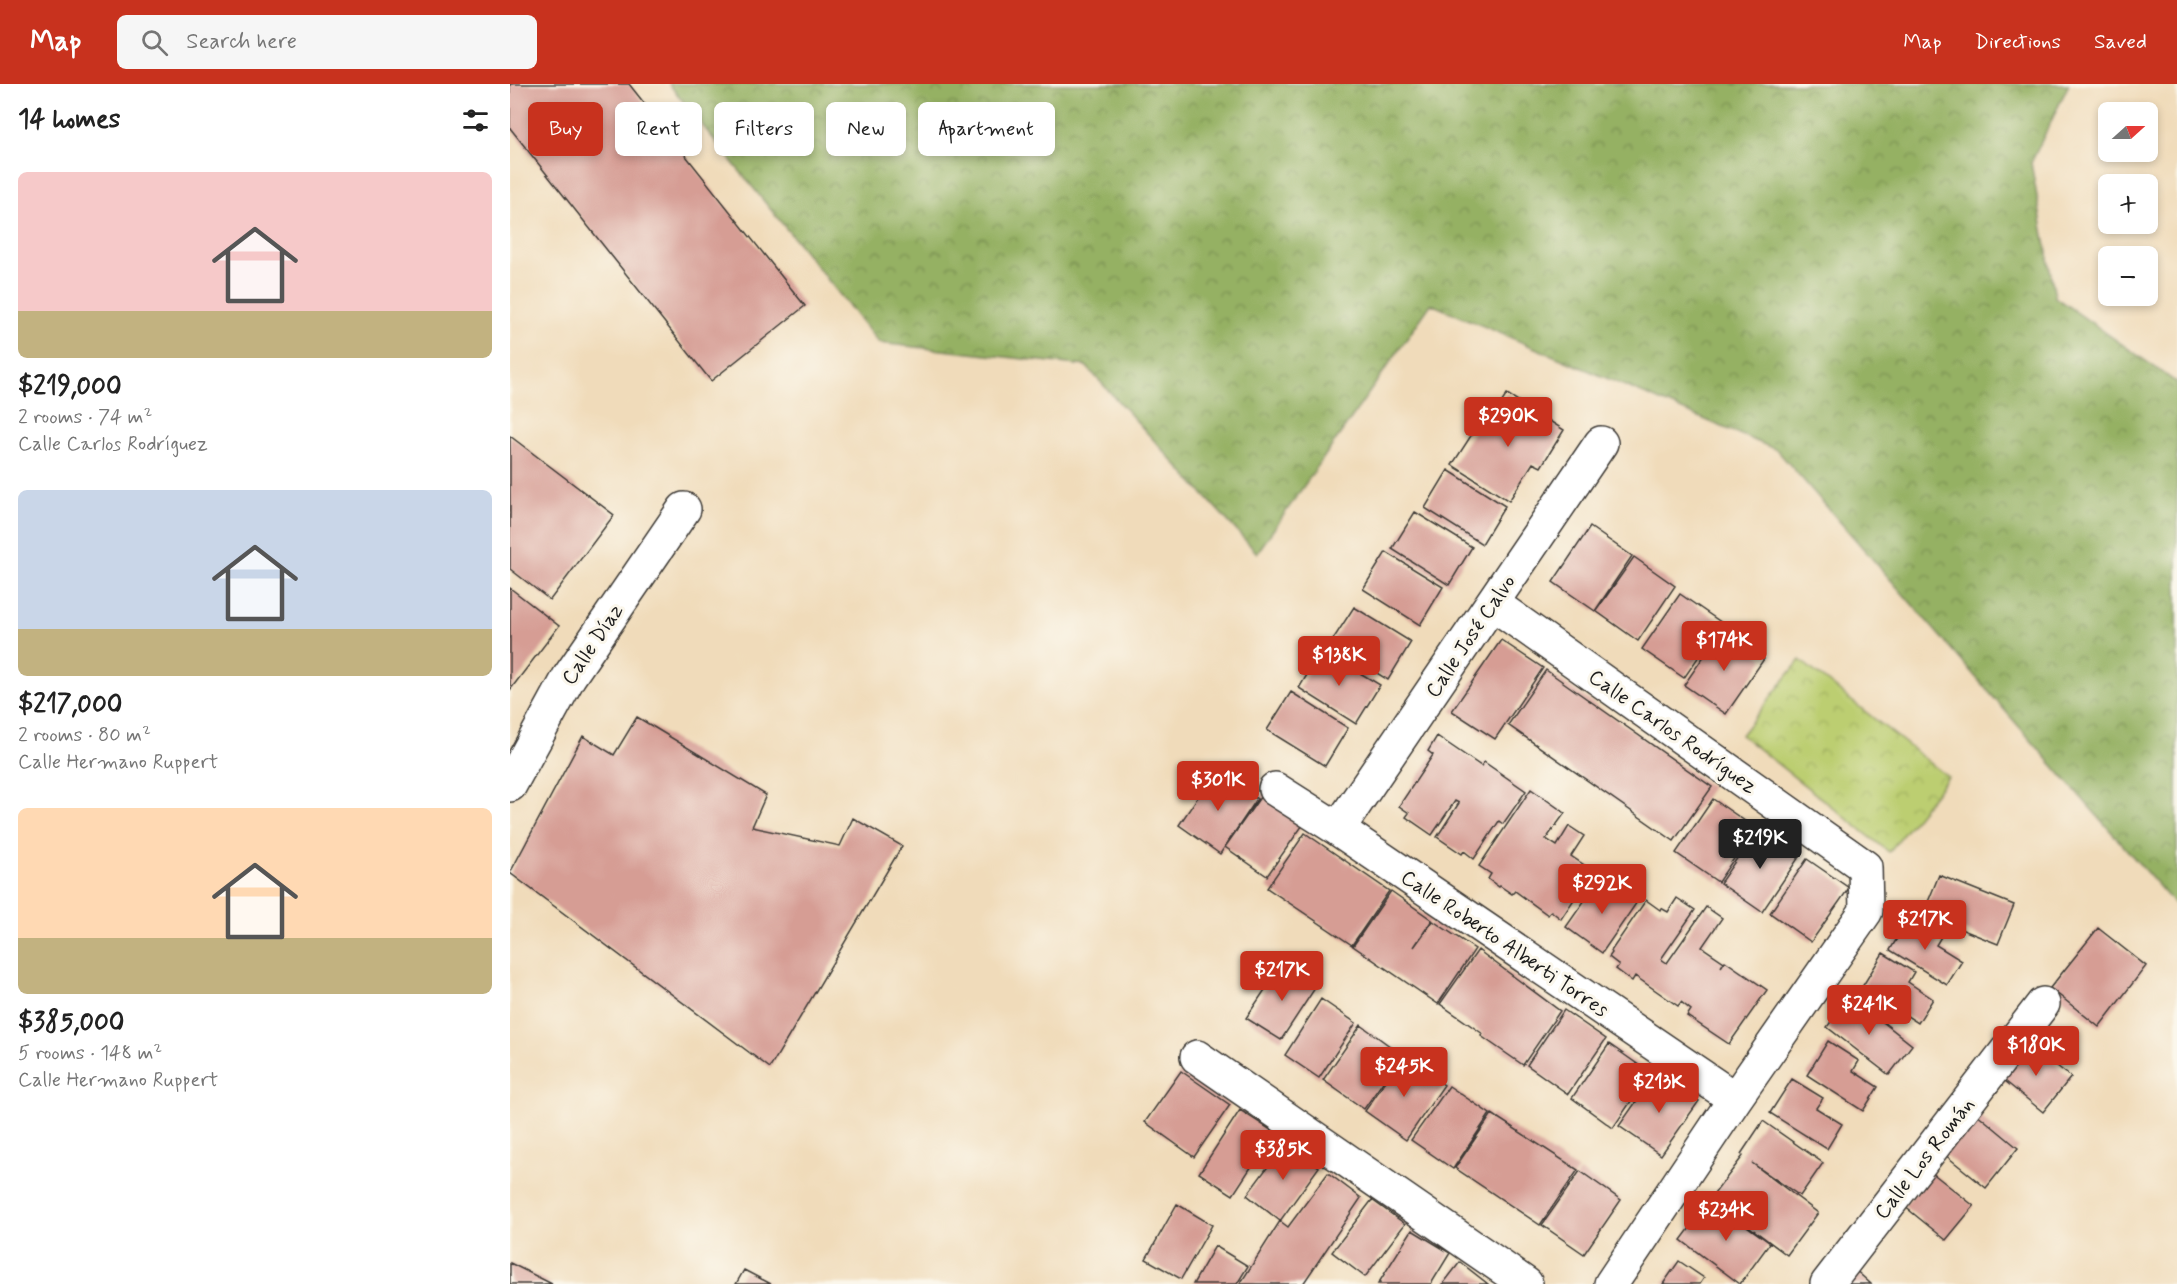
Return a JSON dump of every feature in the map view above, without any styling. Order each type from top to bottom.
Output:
[{"type":"street","name":"Calle José Calvo","points":[[1338,829],[1601,443]]},
{"type":"street","name":"Calle Díaz","points":[[510,785],[568,677],[684,509]]},
{"type":"street","name":"Calle Carlos Rodríguez","points":[[1492,603],[1865,867],[1866,911],[1735,1099]]},
{"type":"street","name":"Calle Roberto Alberti Torres","points":[[1275,789],[1338,829],[1735,1099]]},
{"type":"street","name":"Calle Los Román","points":[[1827,1284],[2043,1004]]},
{"type":"street","points":[[1197,1057],[1526,1284]]},
{"type":"street","points":[[1611,1284],[1735,1099]]},
{"type":"green space","points":[[669,84],[2069,84],[2031,163],[2055,297],[2177,383],[2177,907],[1777,450],[1431,304],[1257,553],[1086,366],[879,343],[727,156],[814,156],[814,102],[714,102],[714,140],[702,125],[702,102],[684,102]]},
{"type":"green space","points":[[1800,660],[1948,777],[1889,852],[1741,735]]},
{"type":"building","points":[[510,84],[629,84],[643,102],[615,102],[615,156],[686,156],[805,306],[711,381],[532,156],[603,156],[603,102],[528,102],[528,151],[510,128]]},
{"type":"building","points":[[1507,394],[1564,430],[1541,467],[1533,463],[1509,501],[1452,465],[1476,428],[1483,432]]},
{"type":"building","points":[[510,436],[614,515],[550,600],[510,569]]},
{"type":"building","points":[[1448,470],[1505,506],[1482,544],[1425,508]]},
{"type":"building","points":[[1415,512],[1472,547],[1449,585],[1392,549]]},
{"type":"building","points":[[1590,527],[1632,556],[1595,611],[1553,582]]},
{"type":"building","points":[[1386,552],[1443,587],[1420,625],[1363,589]]},
{"type":"building","points":[[1634,557],[1675,586],[1638,641],[1596,611]]},
{"type":"building","points":[[510,588],[559,626],[510,690]]},
{"type":"building","points":[[1680,594],[1722,623],[1684,678],[1642,649]]},
{"type":"building","points":[[1354,607],[1411,642],[1388,680],[1330,644]]},
{"type":"building","points":[[1722,630],[1764,659],[1726,714],[1684,685]]},
{"type":"building","points":[[1501,640],[1543,668],[1495,739],[1452,711]]},
{"type":"building","points":[[1322,650],[1380,685],[1356,724],[1299,688]]},
{"type":"building","points":[[1546,670],[1712,787],[1674,841],[1508,725]]},
{"type":"building","points":[[1291,692],[1348,728],[1325,766],[1267,730]]},
{"type":"building","points":[[637,717],[766,795],[752,827],[840,846],[853,818],[902,846],[770,1068],[510,873],[583,736],[614,755]]},
{"type":"building","points":[[1437,736],[1481,766],[1484,762],[1526,791],[1503,824],[1499,821],[1474,859],[1464,851],[1462,854],[1437,837],[1459,803],[1455,801],[1432,835],[1406,817],[1409,813],[1399,806],[1433,755],[1428,751]]},
{"type":"building","points":[[1216,770],[1257,799],[1220,854],[1179,825]]},
{"type":"building","points":[[1531,789],[1565,813],[1546,839],[1557,846],[1569,826],[1584,836],[1571,856],[1593,871],[1561,919],[1551,911],[1548,915],[1515,891],[1512,894],[1499,887],[1488,879],[1491,874],[1479,866]]},
{"type":"building","points":[[1263,793],[1305,822],[1267,876],[1225,847]]},
{"type":"building","points":[[1713,799],[1755,828],[1718,882],[1676,853]]},
{"type":"building","points":[[1758,828],[1799,857],[1762,912],[1720,883]]},
{"type":"building","points":[[1305,833],[1389,891],[1352,945],[1267,888]]},
{"type":"building","points":[[1807,859],[1849,888],[1811,942],[1770,913]]},
{"type":"building","points":[[1939,875],[2014,905],[1998,944],[1923,914]]},
{"type":"building","points":[[1601,877],[1637,902],[1602,953],[1566,927]]},
{"type":"building","points":[[1391,891],[1432,920],[1414,947],[1433,921],[1475,949],[1438,1004],[1353,946]]},
{"type":"building","points":[[1677,898],[1695,910],[1661,959],[1667,963],[1706,907],[1722,918],[1702,947],[1724,962],[1721,967],[1725,961],[1767,990],[1729,1044],[1687,1016],[1691,1010],[1681,1002],[1678,1006],[1635,976],[1632,981],[1616,969],[1619,965],[1609,957],[1646,900],[1660,910],[1661,908],[1668,912]]},
{"type":"building","points":[[1911,915],[1942,935],[1936,945],[1962,961],[1947,985],[1890,950]]},
{"type":"building","points":[[2098,928],[2146,966],[2099,1027],[2050,988]]},
{"type":"building","points":[[1478,950],[1560,1011],[1523,1065],[1440,1004]]},
{"type":"building","points":[[1883,953],[1914,972],[1908,982],[1933,999],[1918,1023],[1862,987]]},
{"type":"building","points":[[1283,963],[1317,985],[1281,1040],[1246,1018]]},
{"type":"building","points":[[1850,996],[1912,1045],[1889,1075],[1827,1027]]},
{"type":"building","points":[[1321,999],[1356,1023],[1319,1078],[1285,1055]]},
{"type":"building","points":[[1564,1010],[1606,1039],[1568,1094],[1527,1065]]},
{"type":"building","points":[[1361,1025],[1402,1055],[1364,1109],[1323,1080]]},
{"type":"building","points":[[1828,1041],[1859,1061],[1853,1071],[1878,1087],[1863,1111],[1807,1075]]},
{"type":"building","points":[[2028,1043],[2071,1077],[2043,1112],[2000,1077]]},
{"type":"building","points":[[1609,1044],[1650,1073],[1613,1128],[1572,1098]]},
{"type":"building","points":[[1403,1056],[1444,1085],[1406,1140],[1365,1111]]},
{"type":"building","points":[[1181,1071],[1230,1105],[1194,1157],[1145,1122]]},
{"type":"building","points":[[1657,1072],[1699,1101],[1661,1155],[1619,1126]]},
{"type":"building","points":[[1792,1079],[1823,1098],[1816,1108],[1842,1124],[1827,1149],[1770,1113]]},
{"type":"building","points":[[1449,1086],[1490,1114],[1453,1169],[1411,1140]]},
{"type":"building","points":[[1240,1110],[1274,1132],[1233,1195],[1199,1173]]},
{"type":"building","points":[[1976,1113],[2018,1148],[1986,1188],[1944,1154]]},
{"type":"building","points":[[1492,1114],[1578,1170],[1540,1225],[1455,1168]]},
{"type":"building","points":[[1763,1121],[1823,1163],[1800,1196],[1752,1163],[1818,1213],[1787,1255],[1711,1198],[1743,1156],[1741,1154]]},
{"type":"building","points":[[1286,1142],[1319,1167],[1280,1221],[1247,1195]]},
{"type":"building","points":[[1580,1171],[1621,1200],[1584,1254],[1542,1225]]},
{"type":"building","points":[[1931,1172],[1974,1206],[1946,1240],[1904,1206]]},
{"type":"building","points":[[1328,1173],[1361,1198],[1303,1284],[1240,1284],[1280,1221],[1288,1227]]},
{"type":"building","points":[[1372,1200],[1405,1224],[1365,1277],[1332,1252]]},
{"type":"building","points":[[1711,1200],[1770,1243],[1740,1284],[1681,1240]]},
{"type":"building","points":[[1177,1204],[1212,1225],[1181,1279],[1146,1259]]},
{"type":"building","points":[[1412,1230],[1450,1253],[1431,1284],[1378,1284]]},
{"type":"building","points":[[1215,1246],[1248,1266],[1237,1284],[1193,1284]]},
{"type":"building","points":[[1679,1261],[1704,1278],[1700,1284],[1663,1284]]},
{"type":"building","points":[[1460,1262],[1488,1284],[1443,1284]]},
{"type":"building","points":[[510,1263],[552,1284],[510,1284]]},
{"type":"building","points":[[1852,1267],[1871,1284],[1837,1284]]},
{"type":"building","points":[[744,1270],[771,1284],[736,1284]]}]
